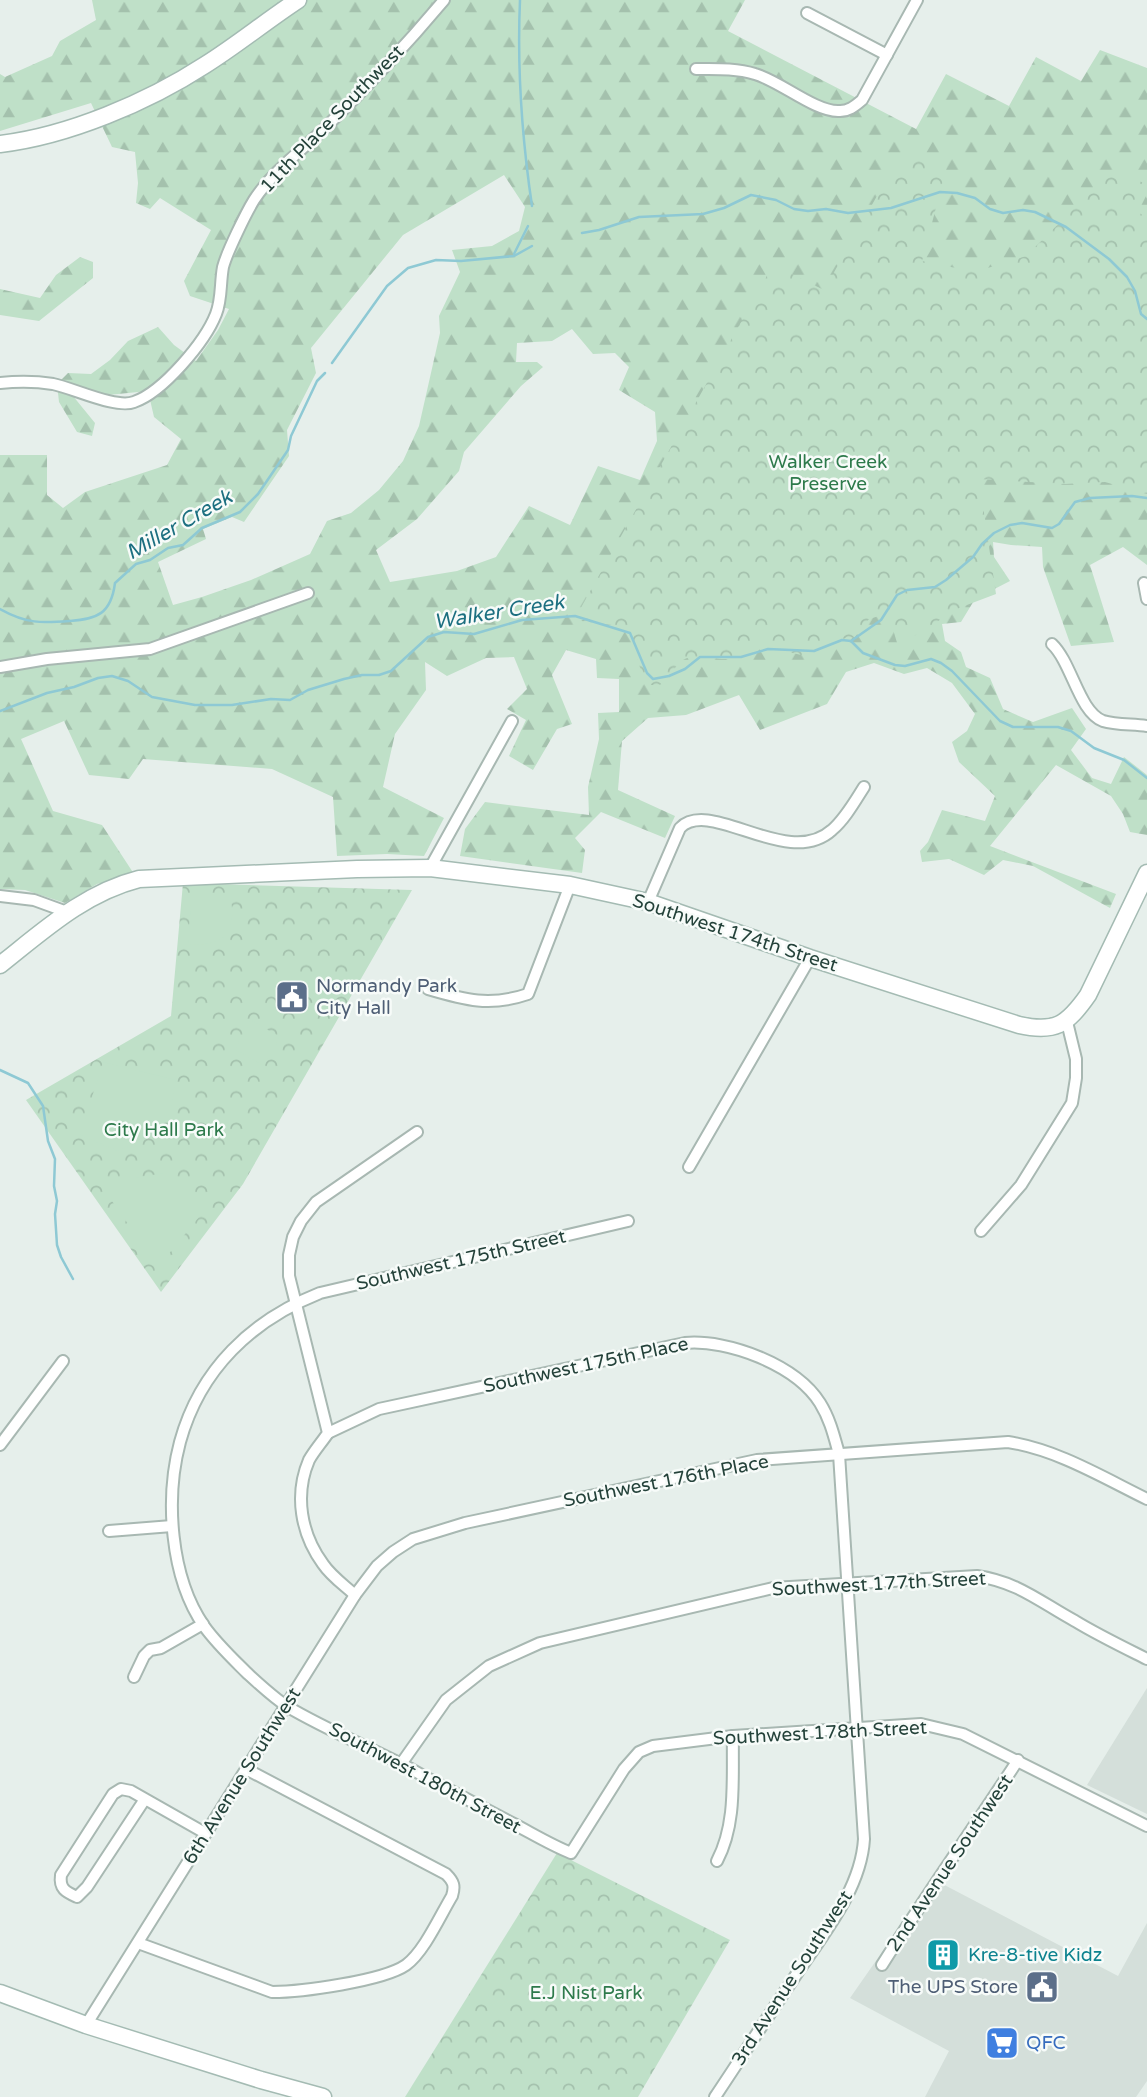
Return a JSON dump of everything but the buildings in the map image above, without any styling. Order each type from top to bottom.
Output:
[{"type":"street","points":[[0,144],[22,142],[50,134],[157,94],[207,64],[298,0]]},
{"type":"street","name":"11th Place Southwest","points":[[0,383],[20,380],[52,384],[123,404],[132,403],[159,387],[188,357],[211,326],[219,303],[224,265],[254,199],[290,159],[369,83],[444,0]]},
{"type":"street","points":[[696,69],[750,72],[829,110],[846,110],[862,100],[917,0]]},
{"type":"street","points":[[807,13],[887,55]]},
{"type":"street","points":[[1144,583],[1147,599]]},
{"type":"street","points":[[0,667],[47,659],[150,649],[308,593]]},
{"type":"street","points":[[1052,644],[1065,660],[1093,715],[1107,722],[1147,726]]},
{"type":"street","points":[[430,868],[512,721]]},
{"type":"street","points":[[648,902],[685,822],[694,819],[709,821],[791,843],[806,843],[832,831],[864,787]]},
{"type":"street","name":"Southwest 174th Street","points":[[0,965],[67,912],[115,885],[139,879],[430,868],[570,885],[648,902],[810,958],[1019,1025],[1038,1029],[1053,1028],[1067,1021]]},
{"type":"street","points":[[981,1230],[1021,1185],[1072,1103],[1076,1059],[1067,1021],[1088,995],[1147,873]]},
{"type":"street","points":[[428,989],[467,1000],[494,1002],[528,994],[570,885]]},
{"type":"street","points":[[0,896],[34,900],[67,912]]},
{"type":"street","points":[[689,1167],[810,958]]},
{"type":"street","points":[[355,1595],[324,1567],[312,1547],[302,1520],[300,1502],[303,1479],[310,1458],[328,1433],[289,1276],[289,1255],[293,1237],[301,1221],[316,1202],[417,1132]]},
{"type":"street","name":"Southwest 175th Street","points":[[172,1526],[176,1456],[184,1426],[197,1399],[231,1349],[256,1326],[295,1303],[320,1293],[628,1222]]},
{"type":"street","name":"Southwest 175th Place","points":[[328,1433],[379,1409],[685,1343],[701,1342],[733,1348],[755,1356],[788,1374],[819,1401],[832,1427],[839,1454],[847,1582]]},
{"type":"street","points":[[0,1445],[63,1361]]},
{"type":"street","name":"Southwest 176th Place","points":[[413,1539],[465,1523],[757,1460],[1008,1441],[1054,1454],[1147,1499]]},
{"type":"street","points":[[109,1531],[172,1526]]},
{"type":"street","name":"Southwest 180th Street","points":[[172,1526],[179,1567],[203,1624],[226,1653],[286,1706],[565,1851]]},
{"type":"street","name":"6th Avenue Southwest","points":[[86,2025],[355,1595],[377,1566],[413,1539]]},
{"type":"street","name":"Southwest 177th Street","points":[[401,1764],[446,1700],[489,1666],[540,1643],[774,1588],[977,1576],[994,1578],[1027,1591],[1074,1621],[1147,1659]]},
{"type":"street","name":"3rd Avenue Southwest","points":[[715,2097],[830,1923],[857,1873],[863,1855],[847,1582]]},
{"type":"street","points":[[134,1677],[144,1656],[150,1650],[161,1648],[203,1624]]},
{"type":"street","name":"Southwest 178th Street","points":[[565,1851],[571,1853],[624,1769],[639,1752],[664,1744],[733,1736],[921,1724],[963,1734],[1147,1826]]},
{"type":"street","points":[[717,1861],[726,1844],[730,1824],[733,1736]]},
{"type":"street","name":"2nd Avenue Southwest","points":[[882,1965],[933,1883],[961,1847],[1018,1760]]},
{"type":"street","points":[[138,1943],[272,1992],[291,1992],[346,1983],[388,1973],[405,1965],[417,1954],[452,1896],[453,1881],[446,1874],[246,1769]]},
{"type":"street","points":[[145,1799],[87,1887],[77,1897],[65,1892],[60,1883],[61,1875],[113,1794],[121,1790],[131,1791],[205,1833]]},
{"type":"street","points":[[0,1993],[86,2025],[323,2097]]},
{"type":"shaded area","points":[[1147,1688],[1147,1814],[1087,1785]]},
{"type":"shaded area","points":[[933,1879],[1118,1976],[1147,1923],[1147,2081],[1136,2097],[925,2097],[949,2051],[850,1998]]},
{"type":"green space","points":[[92,0],[745,0],[728,31],[916,129],[946,74],[1009,106],[1036,57],[1081,81],[1100,50],[1147,68],[1147,565],[1123,547],[1090,565],[1114,642],[1071,646],[1043,567],[1042,547],[993,542],[994,557],[1010,581],[975,599],[961,622],[942,624],[945,641],[961,652],[966,667],[990,678],[1003,709],[1033,722],[1072,708],[1086,729],[1071,750],[1092,778],[1111,784],[1124,757],[1147,775],[1147,835],[1130,832],[1123,814],[1111,796],[1056,765],[990,846],[1116,894],[1110,908],[1033,866],[1003,860],[984,875],[949,859],[922,862],[920,851],[928,842],[942,810],[985,821],[995,796],[959,762],[952,742],[967,731],[975,714],[952,683],[927,668],[904,674],[874,663],[846,672],[827,704],[760,730],[739,695],[686,715],[648,718],[622,741],[618,790],[675,816],[665,838],[601,812],[575,838],[585,850],[582,873],[460,856],[465,829],[485,802],[589,815],[588,787],[599,739],[598,713],[619,712],[619,679],[597,678],[596,659],[566,650],[552,675],[572,724],[557,729],[533,770],[509,756],[526,720],[507,709],[527,689],[514,657],[486,658],[447,676],[425,662],[426,690],[395,734],[383,787],[444,818],[424,856],[337,856],[333,797],[272,769],[143,759],[129,779],[89,775],[64,721],[21,739],[53,811],[102,825],[134,874],[97,884],[65,903],[25,890],[0,889],[0,455],[47,455],[47,495],[63,508],[85,492],[167,465],[181,439],[154,417],[148,391],[108,395],[87,392],[73,396],[95,423],[92,436],[77,432],[59,402],[57,384],[68,373],[91,374],[110,360],[128,341],[158,327],[174,345],[196,361],[229,309],[190,296],[184,281],[211,230],[160,198],[150,209],[136,203],[138,183],[135,152],[112,147],[91,103],[0,131],[0,74],[5,77],[52,56],[60,41],[96,20]],"holes":[[[504,175],[525,207],[519,231],[492,246],[452,250],[460,272],[439,316],[440,333],[419,426],[403,461],[379,490],[351,513],[327,521],[310,554],[251,580],[173,605],[158,562],[206,539],[203,529],[232,517],[244,522],[289,456],[287,430],[316,373],[311,348],[403,235]],[[572,329],[593,354],[615,353],[629,367],[619,390],[655,412],[657,441],[640,480],[598,466],[570,525],[529,506],[496,557],[457,571],[390,582],[376,550],[417,519],[459,471],[464,452],[521,386],[543,367],[537,362],[516,362],[517,343],[552,341]]]},
{"type":"green space","name":"Walker Creek Preserve","points":[[900,155],[948,162],[922,261],[975,272],[1026,256],[1115,168],[1147,185],[1147,194],[1138,212],[1147,218],[1147,494],[1105,482],[1065,484],[979,479],[996,594],[959,608],[898,646],[889,616],[896,614],[893,612],[869,619],[855,637],[834,640],[830,646],[816,648],[801,655],[769,647],[727,659],[688,658],[679,663],[664,683],[651,685],[643,678],[629,630],[620,626],[574,620],[773,265],[824,290]]},
{"type":"green space","points":[[80,257],[93,262],[93,278],[39,321],[0,315],[0,289],[40,298],[56,275]]},
{"type":"green space","name":"City Hall Park","points":[[183,883],[412,890],[243,1184],[161,1292],[26,1100],[171,1016]]},
{"type":"green space","points":[[191,900],[231,900],[229,930],[218,941],[188,944]]},
{"type":"green space","points":[[251,1020],[280,1037],[264,1066],[235,1049]]},
{"type":"green space","points":[[103,1062],[176,1080],[171,1111],[155,1135],[118,1151],[80,1135]]},
{"type":"green space","points":[[164,1173],[188,1185],[208,1206],[158,1267],[112,1201],[134,1178]]},
{"type":"green space","name":"E.J Nist Park","points":[[557,1853],[730,1940],[638,2097],[405,2097]]},
{"type":"waterway","points":[[520,0],[521,103],[532,206]]},
{"type":"waterway","name":"Miller Creek","points":[[582,233],[639,217],[703,214],[724,208],[751,195],[776,200],[794,209],[826,209],[848,213],[891,208],[940,192],[957,193],[975,198],[990,209],[1003,213],[1023,210],[1035,212],[1066,227],[1109,259],[1127,277],[1135,291],[1141,314],[1147,319]]},
{"type":"waterway","points":[[514,254],[528,226]]},
{"type":"waterway","name":"Miller Creek","points":[[332,363],[387,286],[408,268],[436,260],[461,261],[514,256],[532,246]]},
{"type":"waterway","name":"Miller Creek","points":[[0,609],[26,620],[42,622],[88,619],[101,613],[110,602],[115,583],[136,564],[150,560],[168,548],[183,545],[202,528],[240,512],[258,494],[288,450],[291,436],[317,381],[325,373]]},
{"type":"waterway","name":"Walker Creek","points":[[0,711],[47,693],[112,676],[128,681],[152,697],[195,705],[290,700],[308,690],[344,679],[391,671],[428,637],[444,632],[474,634],[522,620],[575,616],[630,633],[647,673],[653,679],[685,669],[700,657],[741,657],[768,649],[814,651],[842,640],[851,641],[881,620],[897,595],[907,590],[935,587],[946,580],[973,557],[994,533],[1010,525],[1022,523],[1052,528],[1059,524],[1075,502],[1090,498],[1147,498]]},
{"type":"waterway","points":[[851,641],[863,653],[895,665],[905,666],[931,659],[941,663],[1000,721],[1013,727],[1058,727],[1071,731],[1094,748],[1124,760],[1147,778]]},
{"type":"waterway","points":[[0,1070],[28,1083],[43,1106],[48,1141],[55,1159],[57,1245],[73,1279]]},
{"type":"place","name":"Normandy Park City Hall","points":[[292,997]]},
{"type":"place","name":"Kre-8-tive Kidz","points":[[943,1955]]},
{"type":"place","name":"The UPS Store","points":[[1042,1987]]},
{"type":"place","name":"QFC","points":[[1002,2043]]}]
